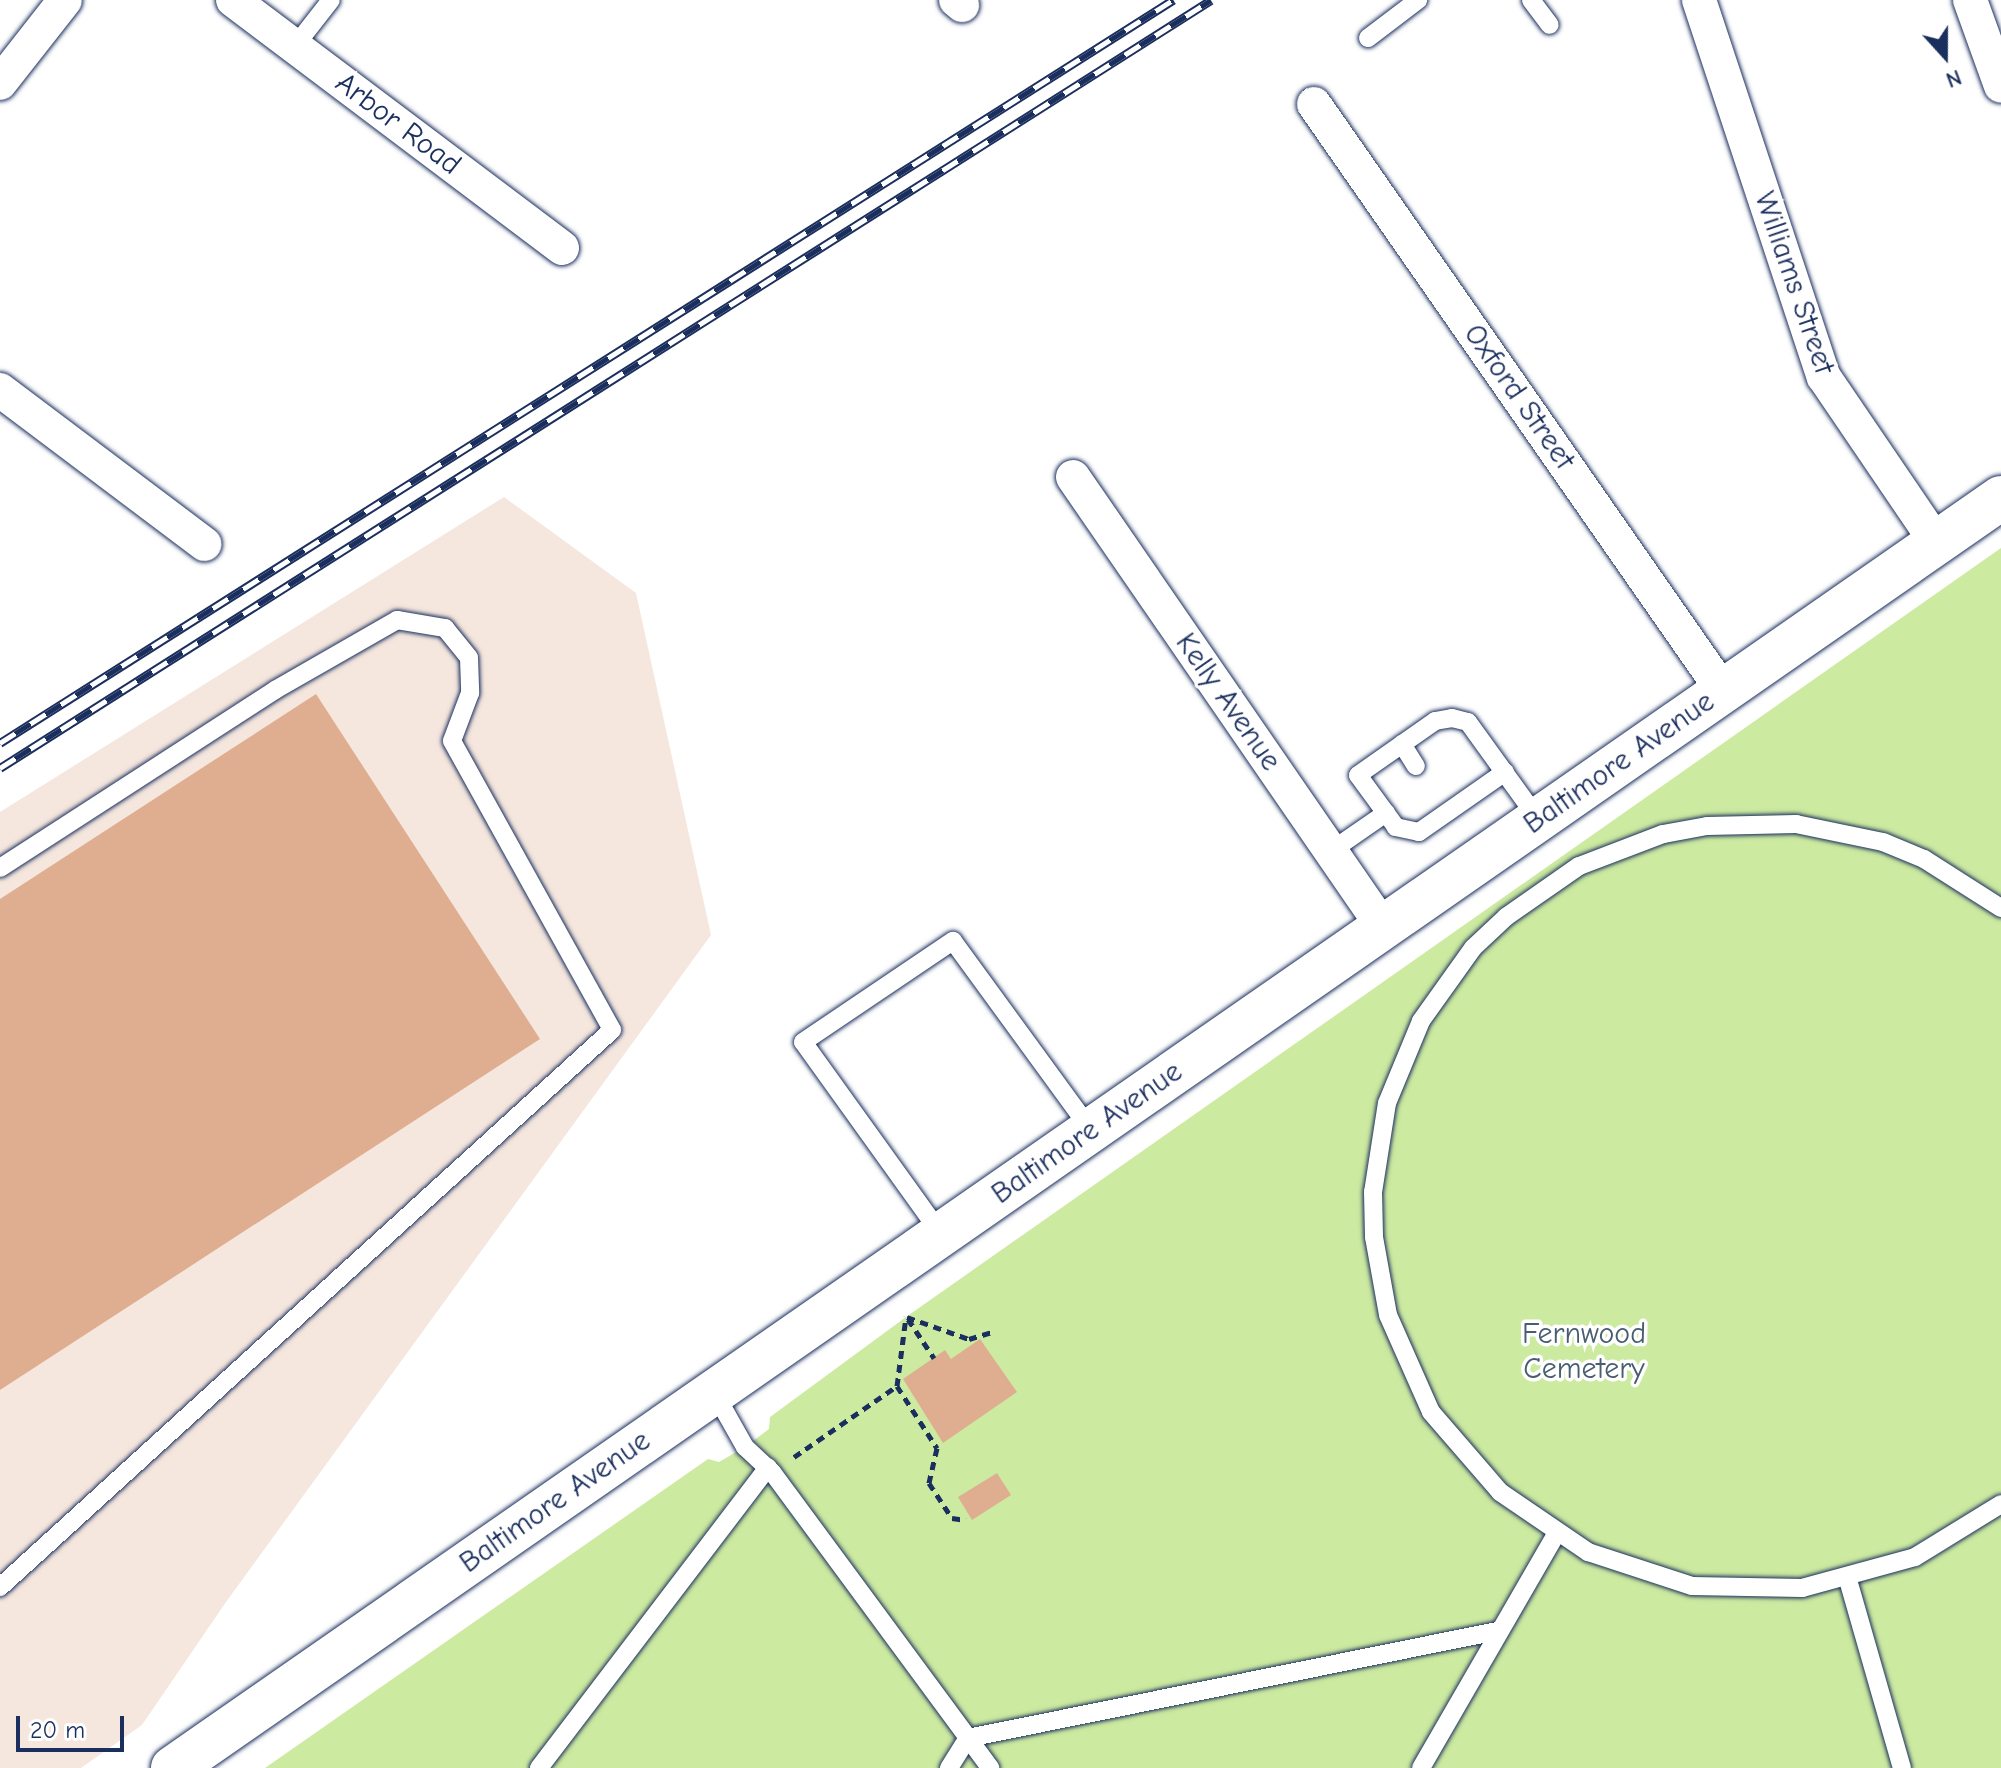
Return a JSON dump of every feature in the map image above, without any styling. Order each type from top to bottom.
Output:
[{"type":"main road","name":"Baltimore Avenue","points":[[173,1768],[2001,498]]},
{"type":"street","points":[[0,83],[65,0]]},
{"type":"street","name":"Arbor Road","points":[[233,0],[562,248]]},
{"type":"street","name":"Williams Street","points":[[1699,0],[1824,377],[1937,543]]},
{"type":"street","points":[[1970,0],[2001,86]]},
{"type":"street","name":"Oxford Street","points":[[1314,104],[1723,691]]},
{"type":"street","points":[[0,390],[204,544]]},
{"type":"street","name":"Kelly Avenue","points":[[1073,477],[1383,927]]},
{"type":"lane","points":[[295,46],[331,0]]},
{"type":"lane","points":[[1368,38],[1418,0]]},
{"type":"lane","points":[[1531,0],[1550,25]]},
{"type":"lane","points":[[0,868],[275,690],[397,620],[445,628],[469,658],[470,693],[452,741],[612,1030],[0,1587]]},
{"type":"lane","points":[[1505,772],[1445,809],[1419,832],[1396,827],[1358,775],[1435,721],[1460,720],[1468,722],[1505,772],[1538,819]]},
{"type":"lane","points":[[1402,744],[1416,766]]},
{"type":"lane","points":[[1331,851],[1386,813]]},
{"type":"lane","points":[[2001,908],[1950,873],[1883,842],[1796,824],[1707,826],[1620,848],[1567,874],[1506,917],[1445,983],[1421,1021],[1387,1103],[1373,1192],[1380,1281],[1400,1349],[1431,1412],[1491,1484],[1556,1534],[1622,1567],[1692,1586],[1765,1591],[1848,1580],[1915,1557],[2001,1504]]},
{"type":"lane","points":[[941,1234],[803,1042],[953,941],[1091,1130]]},
{"type":"lane","points":[[714,1392],[745,1447],[770,1470],[990,1768]]},
{"type":"lane","points":[[539,1768],[770,1470]]},
{"type":"lane","points":[[1421,1768],[1497,1631],[1556,1534]]},
{"type":"lane","points":[[1848,1580],[1902,1768]]},
{"type":"lane","points":[[949,1768],[968,1738],[1497,1631]]},
{"type":"path","points":[[906,1317],[969,1339],[995,1331]]},
{"type":"path","points":[[906,1317],[934,1358]]},
{"type":"path","points":[[906,1317],[897,1386],[937,1448],[929,1483],[952,1518],[966,1520]]},
{"type":"path","points":[[770,1470],[897,1386]]},
{"type":"shaded area","points":[[504,497],[636,593],[711,935],[226,1602],[142,1725],[81,1768],[0,1768],[0,812]]},
{"type":"green space","name":"Fernwood Cemetery","points":[[2001,548],[2001,1768],[265,1768],[708,1459],[719,1462],[745,1447],[769,1429],[770,1417],[906,1317]]},
{"type":"building","points":[[316,694],[540,1039],[0,1390],[0,899]]},
{"type":"building","points":[[980,1339],[1017,1392],[943,1443],[903,1379],[945,1350],[951,1359]]},
{"type":"building","points":[[997,1473],[1011,1495],[972,1520],[958,1497]]},
{"type":"railway","points":[[0,743],[1173,0]]},
{"type":"railway","points":[[0,768],[1211,0]]}]
